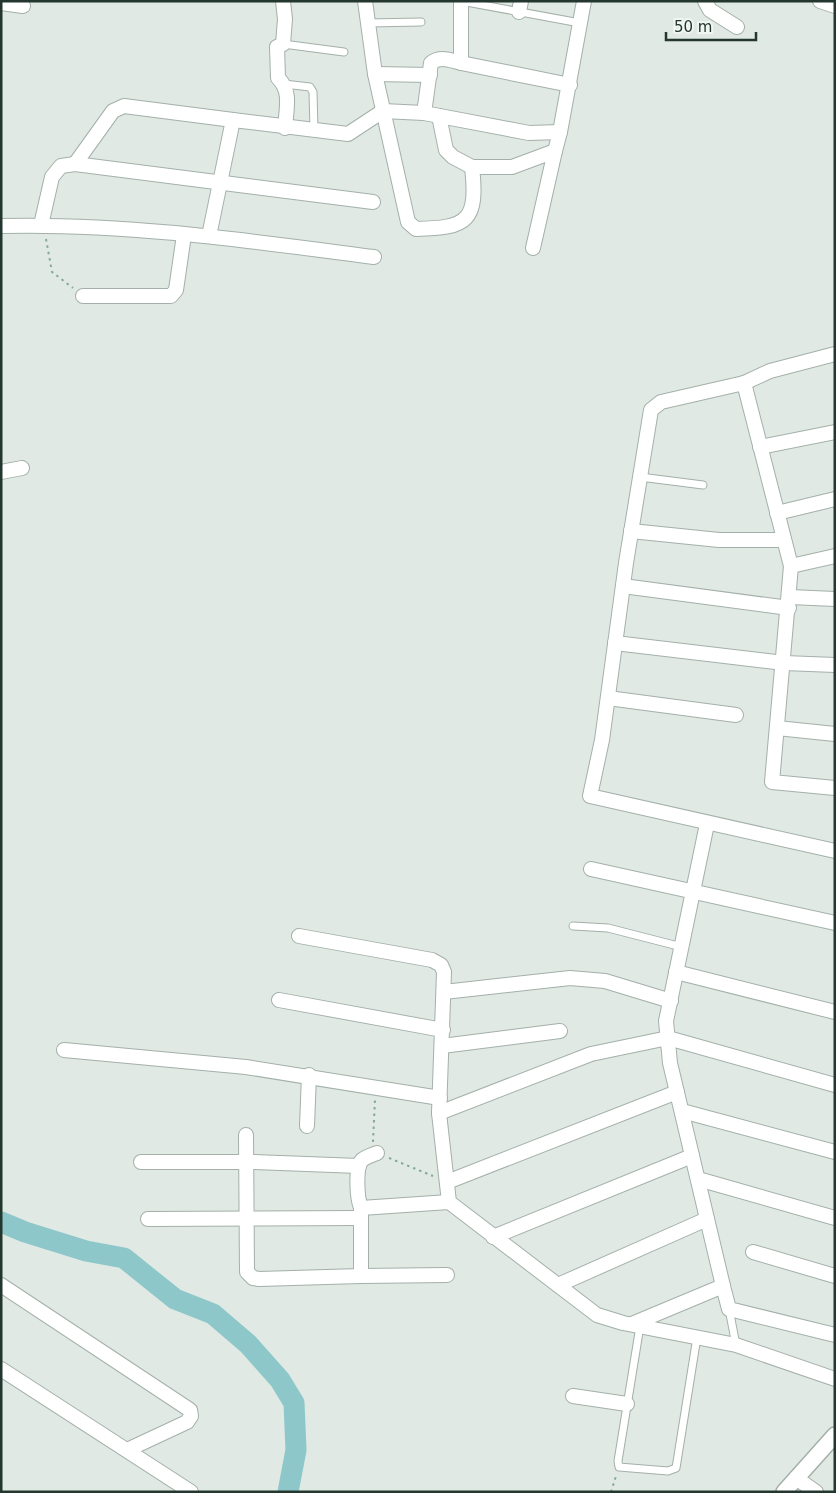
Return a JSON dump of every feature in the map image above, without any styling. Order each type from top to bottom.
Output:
[{"type":"street","points":[[283,1],[285,19],[283,44],[277,47],[276,56],[278,78],[284,84],[287,91],[284,128]]},
{"type":"street","points":[[365,1],[375,74],[408,222],[416,229],[446,229],[460,223],[472,210],[474,190],[472,167]]},
{"type":"street","points":[[461,1],[461,63]]},
{"type":"street","points":[[533,248],[570,86],[584,1]]},
{"type":"street","points":[[705,1],[710,10],[737,27]]},
{"type":"street","points":[[820,1],[835,6]]},
{"type":"street","points":[[1,3],[23,6]]},
{"type":"street","points":[[424,113],[431,63],[436,59],[570,86]]},
{"type":"street","points":[[375,74],[430,75]]},
{"type":"street","points":[[75,164],[113,111],[124,106],[284,128],[348,134],[383,111],[424,113],[529,133],[560,132]]},
{"type":"street","points":[[439,116],[446,150],[453,157],[472,167],[512,167],[555,151]]},
{"type":"street","points":[[209,236],[222,181],[233,120]]},
{"type":"street","points":[[41,225],[52,177],[61,166],[75,164],[222,181],[373,202]]},
{"type":"street","points":[[1,226],[41,225],[209,236],[374,256]]},
{"type":"street","points":[[83,296],[172,296],[176,290],[184,235]]},
{"type":"street","points":[[835,354],[770,371],[744,383],[661,402],[651,410],[623,586],[602,740],[590,796],[707,824],[835,851]]},
{"type":"street","points":[[744,383],[791,566],[784,663],[772,782],[835,788]]},
{"type":"street","points":[[760,447],[835,432]]},
{"type":"street","points":[[1,472],[22,468]]},
{"type":"street","points":[[777,513],[835,500]]},
{"type":"street","points":[[632,531],[719,540],[784,540]]},
{"type":"street","points":[[791,566],[835,556]]},
{"type":"street","points":[[623,586],[789,602],[835,599]]},
{"type":"street","points":[[615,643],[784,663],[835,666]]},
{"type":"street","points":[[608,698],[736,715]]},
{"type":"street","points":[[777,728],[835,734]]},
{"type":"street","points":[[707,824],[666,1021],[670,1063],[723,1286],[729,1309],[835,1336]]},
{"type":"street","points":[[591,869],[835,923]]},
{"type":"street","points":[[299,936],[432,960],[441,965],[444,972],[444,992],[439,1113],[449,1202]]},
{"type":"street","points":[[676,972],[835,1012]]},
{"type":"street","points":[[444,992],[570,978],[605,981],[670,1001]]},
{"type":"street","points":[[279,1000],[443,1030]]},
{"type":"street","points":[[442,1046],[560,1031]]},
{"type":"street","points":[[439,1113],[591,1054],[668,1038],[835,1085]]},
{"type":"street","points":[[64,1050],[246,1067],[309,1075],[440,1098]]},
{"type":"street","points":[[307,1126],[309,1075]]},
{"type":"street","points":[[447,1182],[677,1092]]},
{"type":"street","points":[[682,1111],[835,1152]]},
{"type":"street","points":[[246,1135],[247,1272],[253,1278],[447,1275]]},
{"type":"street","points":[[361,1276],[361,1213],[358,1198],[359,1166],[363,1160],[377,1153]]},
{"type":"street","points":[[493,1237],[692,1156]]},
{"type":"street","points":[[141,1162],[246,1162],[359,1166]]},
{"type":"street","points":[[698,1179],[835,1218]]},
{"type":"street","points":[[148,1219],[247,1220],[361,1213],[449,1202],[597,1315],[636,1325],[736,1344],[835,1380]]},
{"type":"street","points":[[558,1285],[707,1219]]},
{"type":"street","points":[[753,1252],[835,1276]]},
{"type":"street","points":[[1,1285],[190,1410],[191,1416],[187,1422],[127,1450]]},
{"type":"street","points":[[636,1325],[723,1286]]},
{"type":"street","points":[[1,1369],[191,1492]]},
{"type":"street","points":[[572,1396],[627,1404]]},
{"type":"street","points":[[784,1492],[835,1436]]},
{"type":"street","points":[[796,1478],[816,1492]]},
{"type":"lane","points":[[461,1],[520,6],[580,23]]},
{"type":"lane","points":[[368,23],[421,22]]},
{"type":"lane","points":[[283,44],[344,52]]},
{"type":"lane","points":[[284,84],[310,87],[313,92],[314,130]]},
{"type":"lane","points":[[640,477],[703,485]]},
{"type":"lane","points":[[572,926],[608,928],[682,947]]},
{"type":"lane","points":[[729,1309],[736,1344]]},
{"type":"lane","points":[[636,1325],[618,1461],[619,1466],[668,1471],[676,1468],[697,1337]]},
{"type":"path","points":[[41,225],[48,242],[52,272],[83,296]]},
{"type":"path","points":[[375,1087],[373,1145],[377,1153],[447,1182]]},
{"type":"path","points":[[611,1492],[619,1466]]},
{"type":"waterway","points":[[1,1222],[25,1232],[86,1251],[124,1258],[175,1299],[213,1314],[248,1344],[280,1380],[294,1403],[296,1450],[288,1492]]}]
